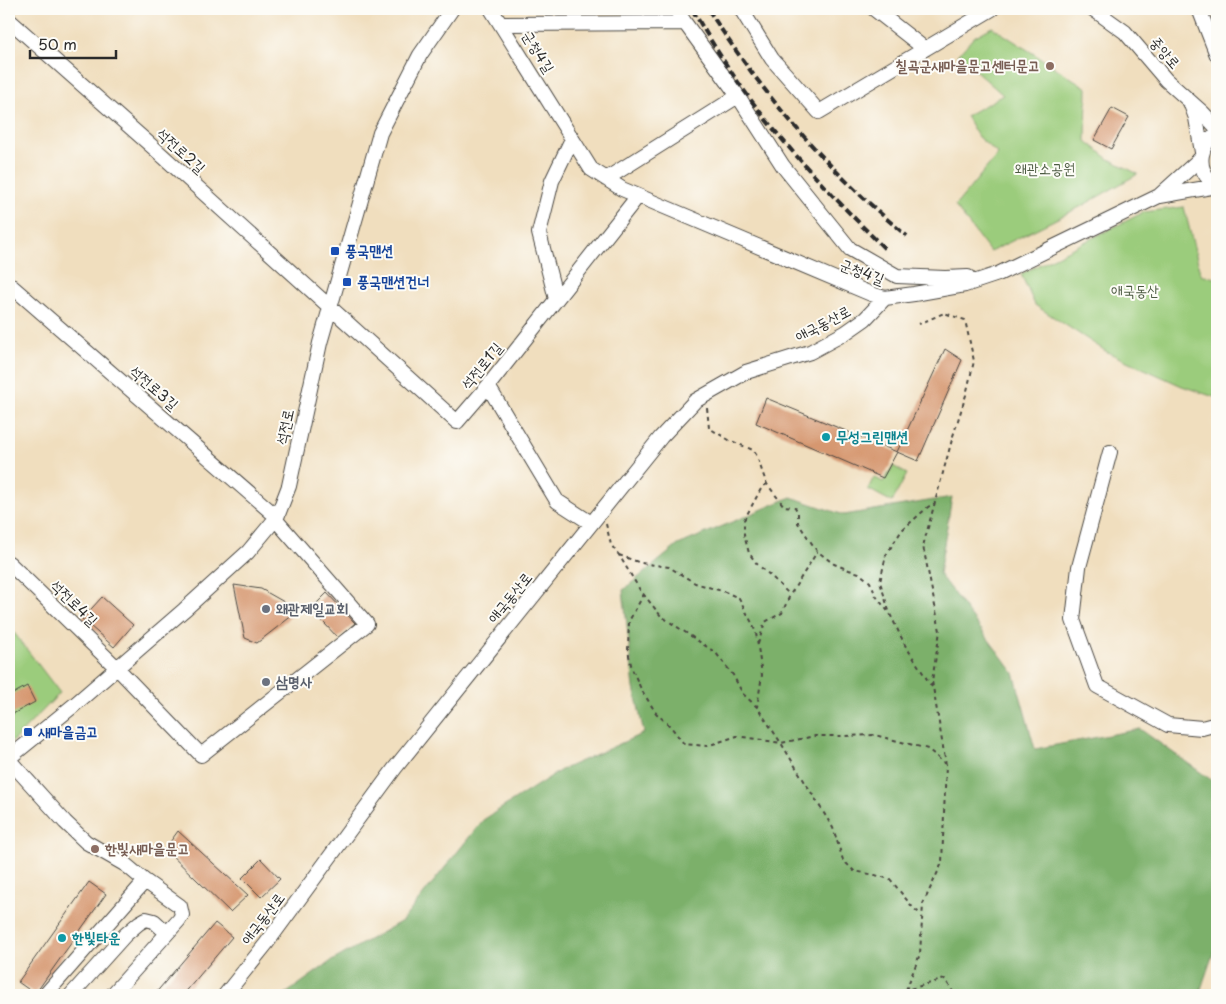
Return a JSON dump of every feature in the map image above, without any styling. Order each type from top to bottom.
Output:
[{"type":"street","name":"석전로","points":[[9,759],[184,610],[248,552],[276,518],[289,486],[320,343],[380,133],[420,55],[452,9]]},
{"type":"street","name":"군청4길","points":[[491,9],[591,169],[622,189],[871,294],[885,298],[965,285],[998,274],[1159,196],[1217,185]]},
{"type":"street","points":[[676,9],[738,96],[784,166],[850,249],[897,276],[945,278],[998,274]]},
{"type":"street","points":[[741,9],[772,58],[819,112],[992,9]]},
{"type":"street","points":[[874,9],[925,49]]},
{"type":"street","name":"중앙로","points":[[1093,9],[1125,32],[1166,80],[1217,128]]},
{"type":"street","points":[[1199,9],[1217,54]]},
{"type":"street","name":"석전로2길","points":[[9,20],[331,307]]},
{"type":"street","points":[[501,24],[685,23]]},
{"type":"street","points":[[606,179],[738,96]]},
{"type":"street","points":[[1190,101],[1197,124],[1203,170],[1210,180],[1217,185]]},
{"type":"street","points":[[1203,113],[1217,111]]},
{"type":"street","name":"군청4길","points":[[1159,196],[1202,155],[1206,143],[1217,134]]},
{"type":"street","points":[[556,299],[539,233],[552,181],[572,139]]},
{"type":"street","name":"석전로1길","points":[[331,307],[457,422],[488,386],[638,196]]},
{"type":"street","name":"석전로3길","points":[[9,284],[276,518],[367,624],[201,755],[117,668]]},
{"type":"street","name":"애국동산로","points":[[225,995],[266,944],[394,768],[660,437],[695,401],[746,372],[810,352],[828,343],[865,319],[885,298]]},
{"type":"street","points":[[488,386],[557,501],[594,520]]},
{"type":"street","points":[[1110,452],[1079,567],[1073,620],[1097,686],[1168,725],[1202,728],[1217,724]]},
{"type":"street","name":"석전로4길","points":[[9,562],[117,668]]},
{"type":"street","points":[[9,759],[86,842],[126,865],[180,906],[182,914],[179,920],[112,995]]},
{"type":"street","points":[[45,995],[145,881]]},
{"type":"street","points":[[71,995],[138,923],[146,918],[154,921],[167,933]]},
{"type":"path","points":[[906,990],[920,954],[923,904],[942,863],[946,766],[932,681],[940,631],[923,546],[966,396],[974,361],[965,320],[944,313],[919,324]]},
{"type":"path","points":[[707,394],[709,428],[729,440],[753,450],[767,484],[784,506],[795,507],[798,512],[798,523],[817,552],[834,564],[859,572],[870,582],[876,596],[890,614]]},
{"type":"path","points":[[767,484],[762,487],[744,520],[744,535],[749,553],[757,564],[790,595]]},
{"type":"path","points":[[933,690],[905,645],[890,614],[880,582],[886,555],[902,530],[935,503]]},
{"type":"path","points":[[594,520],[606,524],[611,545],[640,590],[661,616],[716,653],[743,694],[757,707],[833,828],[843,860],[854,871],[890,879],[914,910],[922,915]]},
{"type":"path","points":[[757,646],[765,622],[782,613],[790,595],[817,552]]},
{"type":"path","points":[[619,555],[641,563],[669,567],[695,583],[739,598],[756,633],[762,675],[757,707]]},
{"type":"path","points":[[644,594],[629,621],[628,651],[632,669],[656,713],[671,727],[684,744],[707,746],[737,736],[781,743],[815,736],[874,735],[928,749],[946,766]]},
{"type":"path","points":[[896,995],[906,990],[945,979],[955,995]]},
{"type":"green space","name":"왜관소공원","points":[[992,27],[1087,88],[1086,141],[1109,159],[1138,174],[1080,207],[990,252],[955,206],[998,154],[978,137],[966,116],[1003,95],[958,55],[974,37]]},
{"type":"green space","name":"애국동산","points":[[1184,207],[1201,275],[1217,278],[1217,398],[1182,386],[1107,352],[1035,305],[1021,274],[1144,212]]},
{"type":"green space","points":[[893,466],[907,474],[892,502],[868,489],[874,477],[883,482]]},
{"type":"green space","points":[[791,497],[844,515],[952,497],[939,574],[1014,673],[1035,749],[1140,729],[1217,784],[1217,942],[1199,995],[284,995],[330,962],[402,921],[483,820],[561,770],[644,733],[634,688],[623,590],[678,545]]},
{"type":"green space","points":[[9,626],[60,693],[9,745]]},
{"type":"building","points":[[1112,108],[1129,117],[1111,149],[1094,140]]},
{"type":"building","name":"무성그린맨션","points":[[945,349],[962,360],[918,461],[897,452]]},
{"type":"building","name":"무성그린맨션","points":[[766,398],[897,452],[883,478],[756,423]]},
{"type":"building","points":[[234,585],[261,589],[284,602],[293,615],[257,643],[245,638]]},
{"type":"building","name":"왜관제일교회","points":[[327,593],[355,623],[338,638],[311,609]]},
{"type":"building","points":[[102,597],[133,625],[114,647],[82,619]]},
{"type":"building","points":[[27,686],[35,702],[9,716],[9,696]]},
{"type":"building","points":[[178,831],[248,895],[230,912],[165,849]]},
{"type":"building","points":[[261,859],[280,879],[261,897],[242,878]]},
{"type":"building","name":"한빛타운","points":[[89,882],[106,894],[35,994],[18,982]]},
{"type":"building","points":[[215,923],[232,937],[183,995],[154,995]]},
{"type":"railway","points":[[692,9],[712,43],[768,123],[819,181],[886,250]]},
{"type":"railway","points":[[708,9],[751,71],[799,130],[851,185],[907,236]]},
{"type":"place","name":"칠곡군새마을문고센터문고","points":[[1050,66]]},
{"type":"place","name":"풍국맨션","points":[[335,251]]},
{"type":"place","name":"풍국맨션건너","points":[[347,282]]},
{"type":"place","name":"무성그린맨션","points":[[826,437]]},
{"type":"place","name":"왜관제일교회","points":[[266,609]]},
{"type":"place","name":"삼명사","points":[[266,682]]},
{"type":"place","name":"새마을금고","points":[[28,732]]},
{"type":"place","name":"한빛새마을문고","points":[[95,849]]},
{"type":"place","name":"한빛타운","points":[[62,938]]}]
